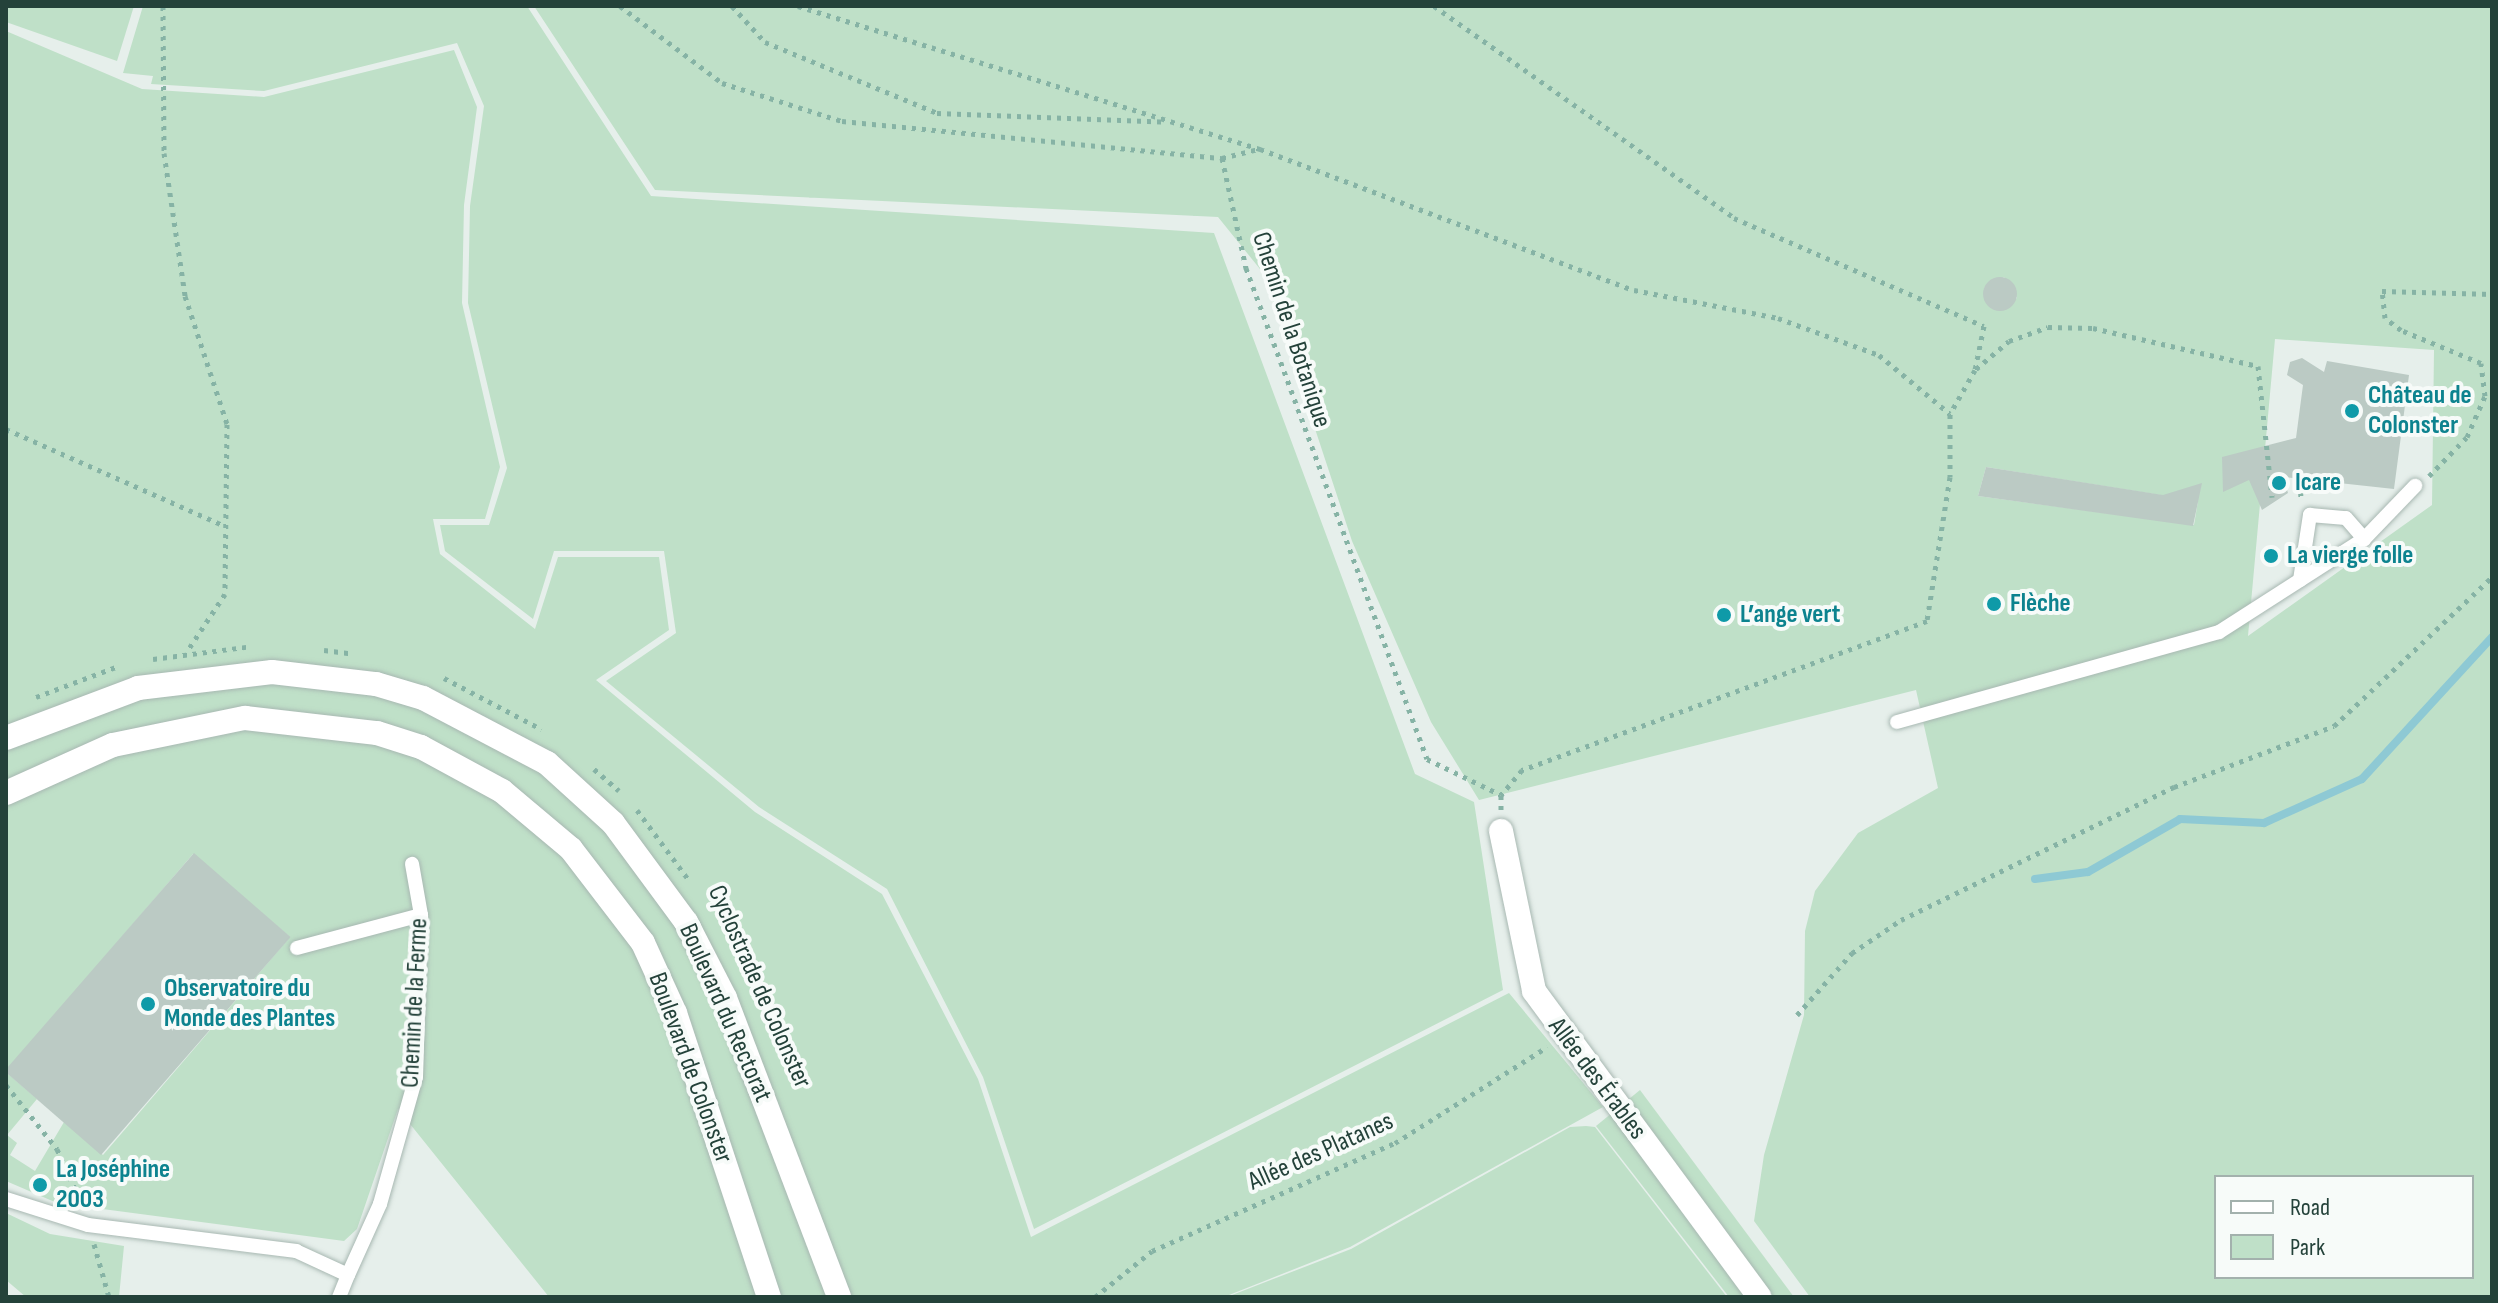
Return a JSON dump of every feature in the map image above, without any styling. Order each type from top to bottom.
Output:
[{"type":"street","name":"Boulevard du Rectorat","points":[[6,738],[138,688],[272,672],[364,682],[423,698],[547,763],[613,823],[686,922],[725,998],[839,1297]]},
{"type":"street","name":"Boulevard de Colonster","points":[[6,793],[113,745],[245,718],[377,733],[421,747],[502,791],[571,849],[643,943],[675,1013],[769,1297]]},
{"type":"street","name":"Allée des Érables","points":[[1501,831],[1534,991],[1561,1036],[1760,1297]]},
{"type":"lane","points":[[1897,722],[2219,632],[2364,539],[2415,486]]},
{"type":"lane","points":[[2300,580],[2310,515],[2346,518],[2364,539]]},
{"type":"lane","name":"Chemin de la Ferme","points":[[339,1297],[380,1204],[416,1077],[421,915],[412,864]]},
{"type":"lane","points":[[297,948],[421,915]]},
{"type":"lane","points":[[6,1199],[88,1225],[296,1251],[348,1275]]},
{"type":"path","points":[[163,6],[164,153],[185,296],[227,424],[223,525],[225,594],[188,650]]},
{"type":"path","points":[[620,6],[722,83],[842,121],[1222,158],[1260,149]]},
{"type":"path","points":[[732,6],[765,42],[937,113],[1172,122]]},
{"type":"path","points":[[798,6],[1260,149],[1634,290],[1778,318],[1879,355],[1950,414]]},
{"type":"path","points":[[1434,6],[1734,218],[1984,326],[1975,370],[1950,414],[1950,477],[1927,621],[1522,770],[1501,795],[1501,831]]},
{"type":"path","name":"Chemin de la Botanique","points":[[1222,158],[1246,268],[1427,759],[1501,795]]},
{"type":"path","points":[[2415,486],[2467,437],[2485,396],[2481,363],[2393,324],[2385,318],[2382,291],[2492,294]]},
{"type":"path","points":[[1975,370],[2009,341],[2048,327],[2093,328],[2258,366],[2261,411],[2271,442],[2272,497]]},
{"type":"path","points":[[6,429],[223,525]]},
{"type":"path","points":[[1797,1015],[1852,953],[1901,920],[2174,787],[2334,726],[2492,577]]},
{"type":"path","points":[[144,661],[188,650],[263,647]]},
{"type":"path","points":[[308,649],[365,657]]},
{"type":"path","points":[[26,701],[129,664]]},
{"type":"path","points":[[432,674],[489,696],[549,734]]},
{"type":"path","points":[[583,760],[624,796]]},
{"type":"path","name":"Cyclostrade de Colonster","points":[[632,805],[693,886]]},
{"type":"path","name":"Allée des Platanes","points":[[1095,1297],[1152,1251],[1395,1143],[1509,1077],[1561,1036]]},
{"type":"path","points":[[6,1085],[57,1149],[88,1225],[109,1297]]},
{"type":"green space","points":[[6,6],[134,6],[117,61],[6,22]]},
{"type":"green space","points":[[143,6],[527,6],[651,196],[1214,233],[1415,774],[1474,802],[1503,990],[1034,1229],[983,1077],[887,889],[759,807],[606,681],[676,633],[664,551],[554,551],[533,619],[445,551],[440,525],[489,525],[507,468],[468,303],[470,206],[484,106],[457,43],[264,91],[151,84],[153,76],[123,73]]},
{"type":"green space","points":[[534,6],[2492,6],[2492,1297],[1810,1297],[1754,1221],[1764,1155],[1804,1015],[1805,931],[1815,891],[1858,833],[1938,788],[1916,690],[1479,800],[1431,722],[1352,541],[1264,274],[1218,217],[655,190]],"holes":[[[2004,277],[2017,298],[1997,310],[1984,299],[1984,288]],[[2275,339],[2434,350],[2432,505],[2248,636]],[[1986,467],[2198,501],[2194,525],[1978,496]]]},
{"type":"green space","points":[[6,31],[142,89],[264,97],[454,50],[477,107],[464,205],[462,303],[500,467],[485,519],[433,519],[440,554],[535,629],[558,557],[659,557],[669,630],[596,680],[755,812],[882,894],[978,1079],[1031,1237],[1509,993],[1603,1107],[1350,1247],[1224,1297],[549,1297],[398,1109],[357,1229],[344,1241],[57,1203],[6,1181]],"holes":[[[193,854],[290,937],[103,1155],[64,1122],[35,1171],[10,1155],[17,1143],[7,1135],[37,1099],[6,1072]]]},
{"type":"green space","points":[[1640,1090],[1794,1297],[1729,1297],[1596,1126]]},
{"type":"green space","points":[[1570,1127],[1595,1127],[1727,1297],[1227,1297],[1351,1249]]},
{"type":"green space","points":[[6,1213],[50,1234],[124,1246],[119,1297],[26,1297],[6,1280]]},
{"type":"building","points":[[2000,277],[2012,282],[2017,294],[2012,306],[2000,311],[1988,306],[1983,294],[1988,282]]},
{"type":"building","name":"Château de Colonster","points":[[2302,358],[2324,372],[2327,361],[2409,375],[2394,489],[2283,477],[2288,493],[2262,510],[2249,480],[2223,492],[2222,457],[2296,438],[2303,385],[2287,375],[2290,362]]},
{"type":"building","points":[[1986,467],[2163,495],[2202,483],[2193,526],[1978,496]]},
{"type":"building","name":"Observatoire du Monde des Plantes","points":[[194,853],[291,937],[101,1155],[6,1069]]},
{"type":"waterway","points":[[2035,879],[2088,872],[2180,819],[2264,823],[2362,779],[2492,637]]},
{"type":"place","name":"Château de Colonster","points":[[2352,411]]},
{"type":"place","name":"Icare","points":[[2279,483]]},
{"type":"place","name":"La vierge folle","points":[[2271,556]]},
{"type":"place","name":"Flèche","points":[[1994,604]]},
{"type":"place","name":"L’ange vert","points":[[1724,615]]},
{"type":"place","name":"Observatoire du Monde des Plantes","points":[[148,1004]]},
{"type":"place","name":"La Joséphine 2003","points":[[40,1185]]}]
